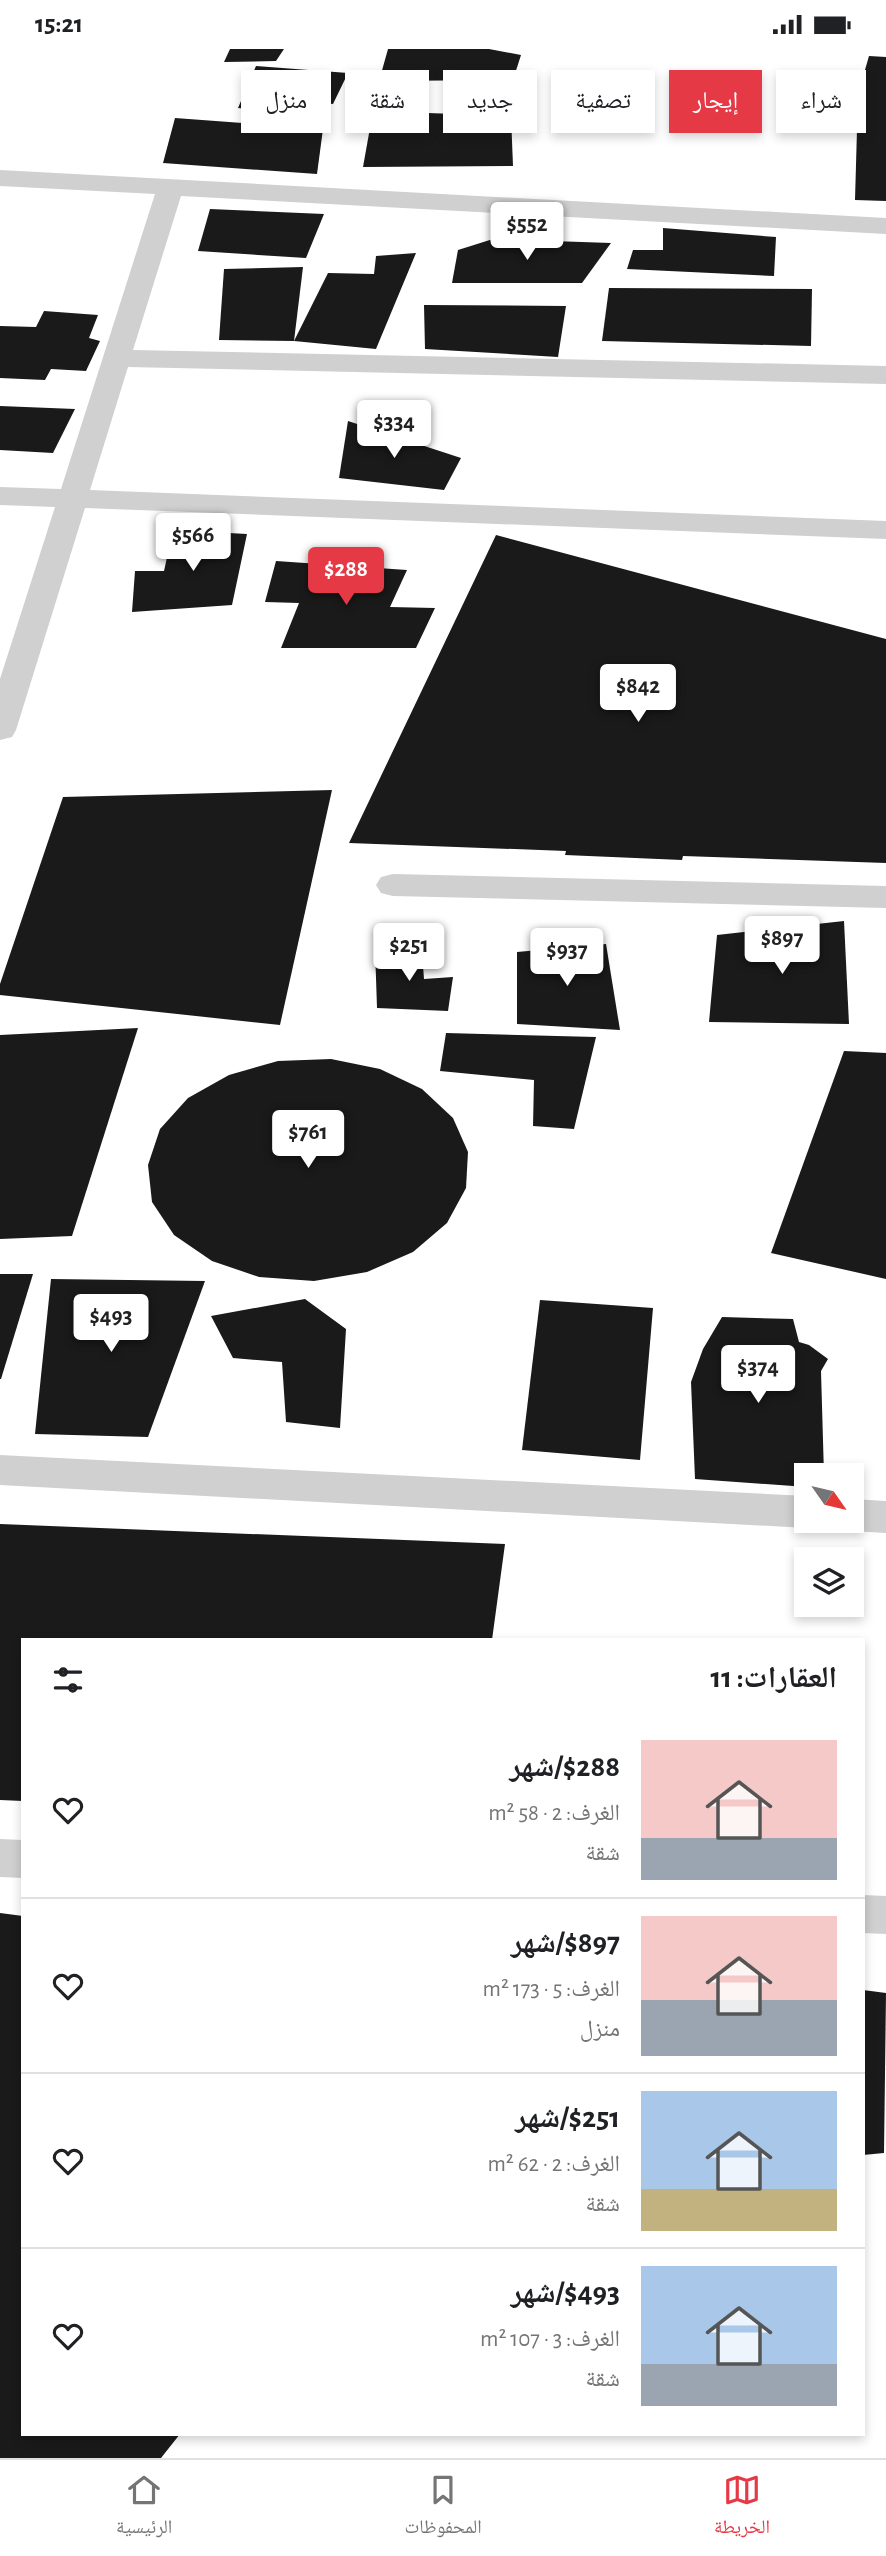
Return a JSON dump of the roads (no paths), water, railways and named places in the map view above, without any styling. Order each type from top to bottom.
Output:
[{"type":"street","points":[[0,178],[886,226]]},
{"type":"street","points":[[0,730],[170,188]]},
{"type":"street","points":[[118,358],[886,375]]},
{"type":"street","points":[[0,496],[74,501],[886,530]]},
{"type":"street","points":[[393,885],[886,897]]},
{"type":"street","points":[[0,1470],[794,1512]]},
{"type":"street","points":[[864,1516],[886,1517]]},
{"type":"street","points":[[0,1858],[21,1859]]},
{"type":"street","points":[[865,1914],[886,1915]]}]
